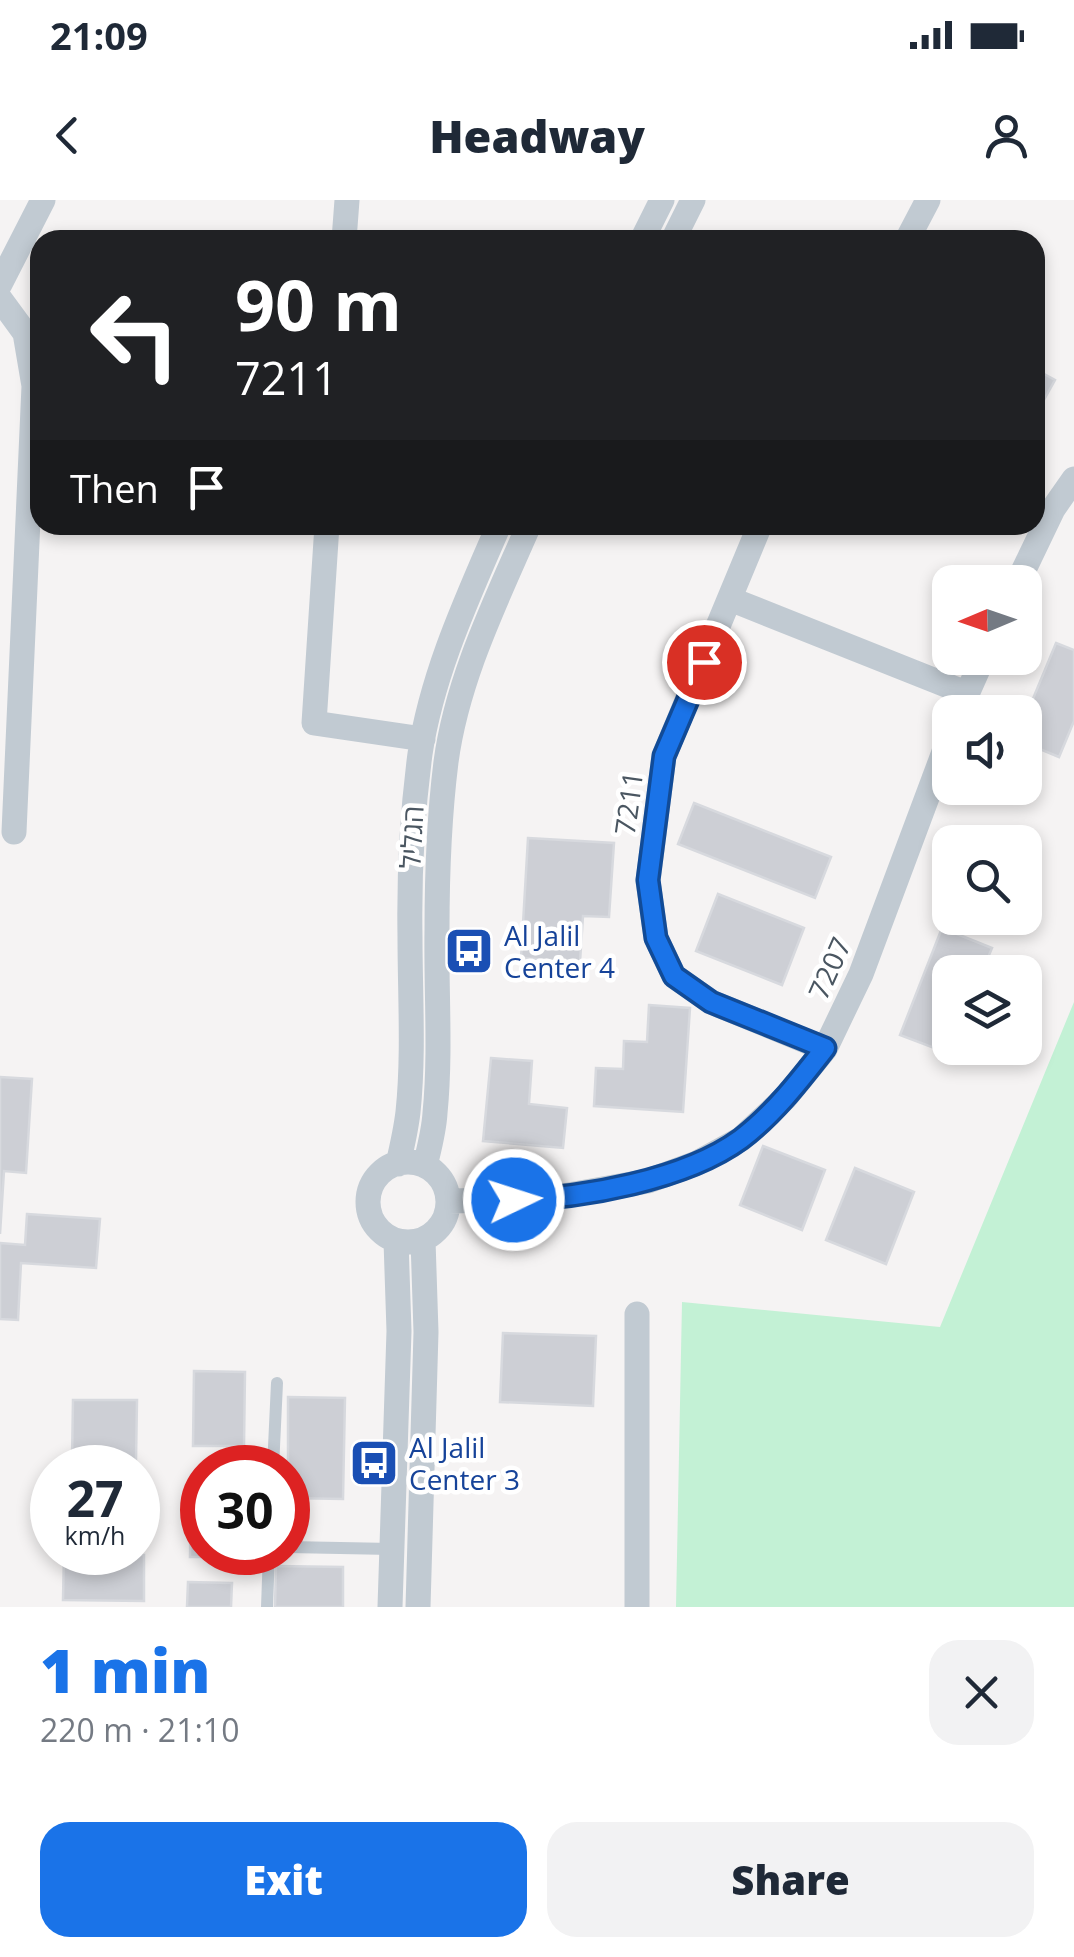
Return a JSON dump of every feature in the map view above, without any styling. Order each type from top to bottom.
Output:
[{"type":"street","points":[[0,284],[43,200]]},
{"type":"street","points":[[345,230],[347,200]]},
{"type":"street","points":[[647,230],[662,200]]},
{"type":"street","points":[[677,230],[693,200]]},
{"type":"street","points":[[913,230],[928,200]]},
{"type":"street","points":[[0,299],[25,334],[30,363]]},
{"type":"street","points":[[14,832],[30,475]]},
{"type":"street","points":[[1045,527],[1074,479]]},
{"type":"street","points":[[326,535],[314,724],[423,739]]},
{"type":"street","name":"הגליל","points":[[398,1164],[408,1113],[412,1044],[412,833],[423,739],[433,695],[462,610],[495,535]]},
{"type":"street","name":"הגליל","points":[[425,1166],[436,1099],[439,835],[447,758],[459,702],[488,620],[525,535]]},
{"type":"street","name":"7211","points":[[756,535],[664,756],[648,880],[656,938],[674,976],[711,1002],[825,1048]]},
{"type":"street","points":[[1026,565],[1041,535]]},
{"type":"street","points":[[730,599],[944,695]]},
{"type":"street","name":"7207","points":[[449,1201],[546,1199],[648,1181],[697,1163],[741,1139],[785,1098],[825,1048],[861,974],[932,784]]},
{"type":"street","points":[[407,1162],[425,1166],[446,1186],[447,1216],[438,1230],[423,1240],[396,1241],[380,1232],[372,1219],[368,1204],[370,1188],[378,1175],[392,1165],[407,1162]]},
{"type":"street","points":[[418,1607],[426,1332],[423,1240]]},
{"type":"street","points":[[390,1607],[399,1332],[396,1241]]},
{"type":"street","points":[[637,1314],[637,1607]]},
{"type":"lane","points":[[274,1445],[277,1382]]},
{"type":"lane","points":[[310,1548],[392,1550]]},
{"type":"lane","points":[[267,1607],[268,1575]]},
{"type":"green space","points":[[1074,1002],[1074,1607],[676,1607],[682,1302],[940,1327]]},
{"type":"building","points":[[1045,374],[1055,380],[1045,398]]},
{"type":"building","points":[[1056,643],[1074,650],[1074,721],[1059,757],[1042,750],[1042,695],[1035,695]]},
{"type":"building","points":[[694,803],[831,857],[815,898],[678,844]]},
{"type":"building","points":[[528,838],[614,843],[609,917],[583,916],[580,962],[521,958]]},
{"type":"building","points":[[718,894],[804,928],[782,985],[696,951]]},
{"type":"building","points":[[939,935],[960,935],[992,948],[989,955],[932,955],[932,1047],[900,1035]]},
{"type":"building","points":[[649,1005],[690,1008],[683,1112],[594,1106],[596,1068],[623,1069],[624,1041],[647,1042]]},
{"type":"building","points":[[491,1058],[532,1061],[529,1104],[567,1108],[563,1148],[483,1141]]},
{"type":"building","points":[[0,1077],[32,1079],[26,1173],[4,1171],[0,1234]]},
{"type":"building","points":[[763,1146],[825,1170],[802,1230],[740,1205]]},
{"type":"building","points":[[855,1168],[914,1192],[886,1264],[826,1240]]},
{"type":"building","points":[[27,1214],[100,1219],[96,1268],[21,1263],[18,1320],[0,1319],[0,1243],[25,1245]]},
{"type":"building","points":[[503,1333],[596,1336],[593,1406],[500,1402]]},
{"type":"building","points":[[194,1371],[245,1372],[244,1445],[193,1445]]},
{"type":"building","points":[[288,1397],[345,1398],[343,1499],[310,1498],[310,1445],[288,1445]]},
{"type":"building","points":[[73,1400],[137,1400],[136,1445],[72,1445]]},
{"type":"building","points":[[310,1567],[343,1567],[343,1607],[275,1607],[276,1575],[310,1575]]},
{"type":"building","points":[[64,1575],[144,1575],[144,1601],[63,1600]]},
{"type":"building","points":[[188,1582],[232,1583],[231,1607],[187,1607]]},
{"type":"place","name":"Al Jalil Center 4","points":[[469,951]]},
{"type":"place","name":"Al Jalil Center 3","points":[[374,1463]]},
{"type":"route","points":[[514,1200],[546,1199],[648,1181],[697,1163],[741,1139],[785,1098],[825,1048],[711,1002],[674,976],[656,938],[648,880],[664,756],[704,662]]}]
